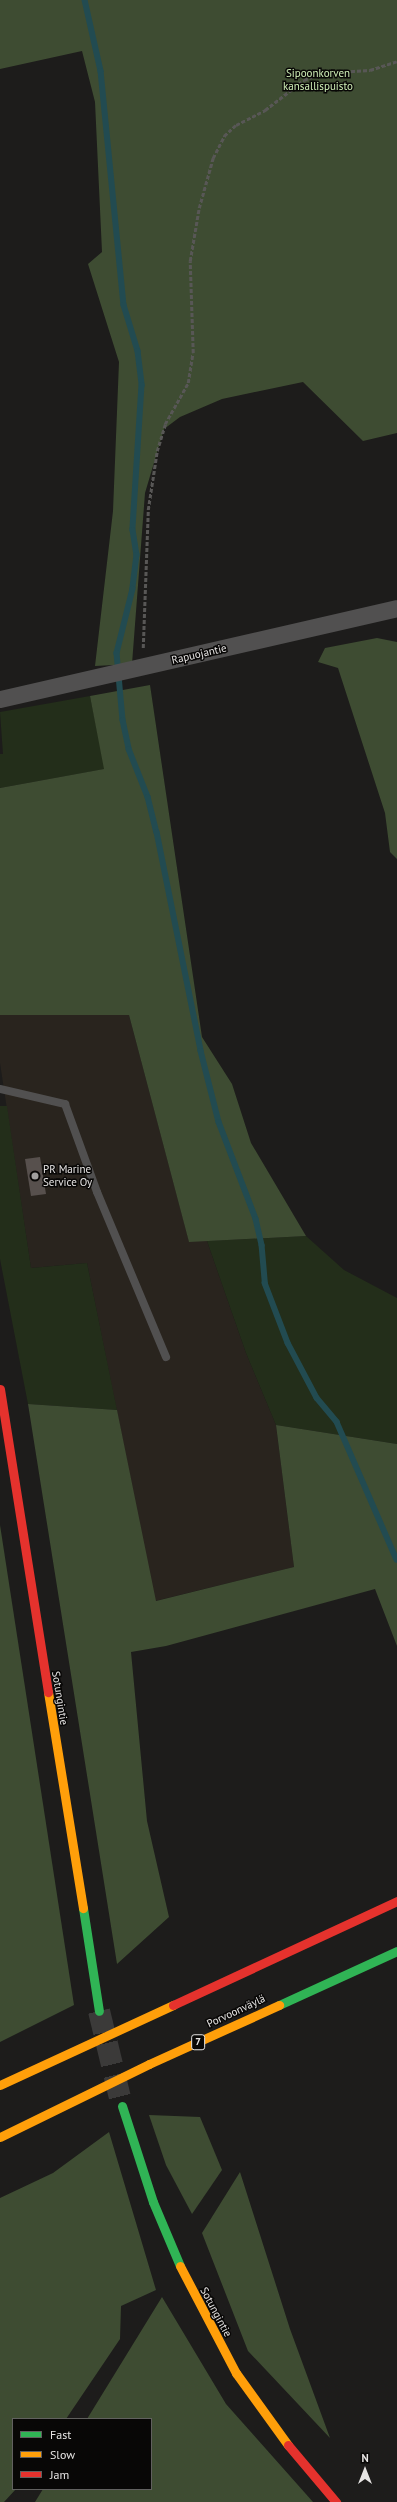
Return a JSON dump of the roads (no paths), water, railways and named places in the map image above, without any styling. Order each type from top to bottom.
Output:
[{"type":"main road","name":"Sotungintie","points":[[0,1389],[99,2010]]},
{"type":"main road","points":[[0,2085],[397,1901]]},
{"type":"main road","name":"Porvoonväylä","points":[[0,2137],[149,2064],[397,1951]]},
{"type":"main road","name":"Sotungintie","points":[[122,2106],[153,2202],[177,2261],[206,2319],[236,2373],[273,2428],[336,2502]]},
{"type":"street","name":"Rapuojantie","points":[[0,699],[397,608]]},
{"type":"lane","points":[[0,1089],[65,1104],[97,1192],[166,1357]]},
{"type":"waterway","points":[[85,0],[101,71],[124,305],[138,351],[142,385],[133,530],[137,555],[133,589],[117,653],[123,720],[129,749],[148,797],[157,832],[201,1051],[219,1122],[256,1219],[262,1245],[265,1283],[288,1343],[317,1398],[337,1422],[397,1560]]},
{"type":"tunnel","points":[[99,2011],[122,2106]]},
{"type":"place","name":"PR Marine Service Oy","points":[[35,1176]]},
{"type":"park label","name":"Sipoonkorven kansallispuisto","points":[[318,80]]}]
